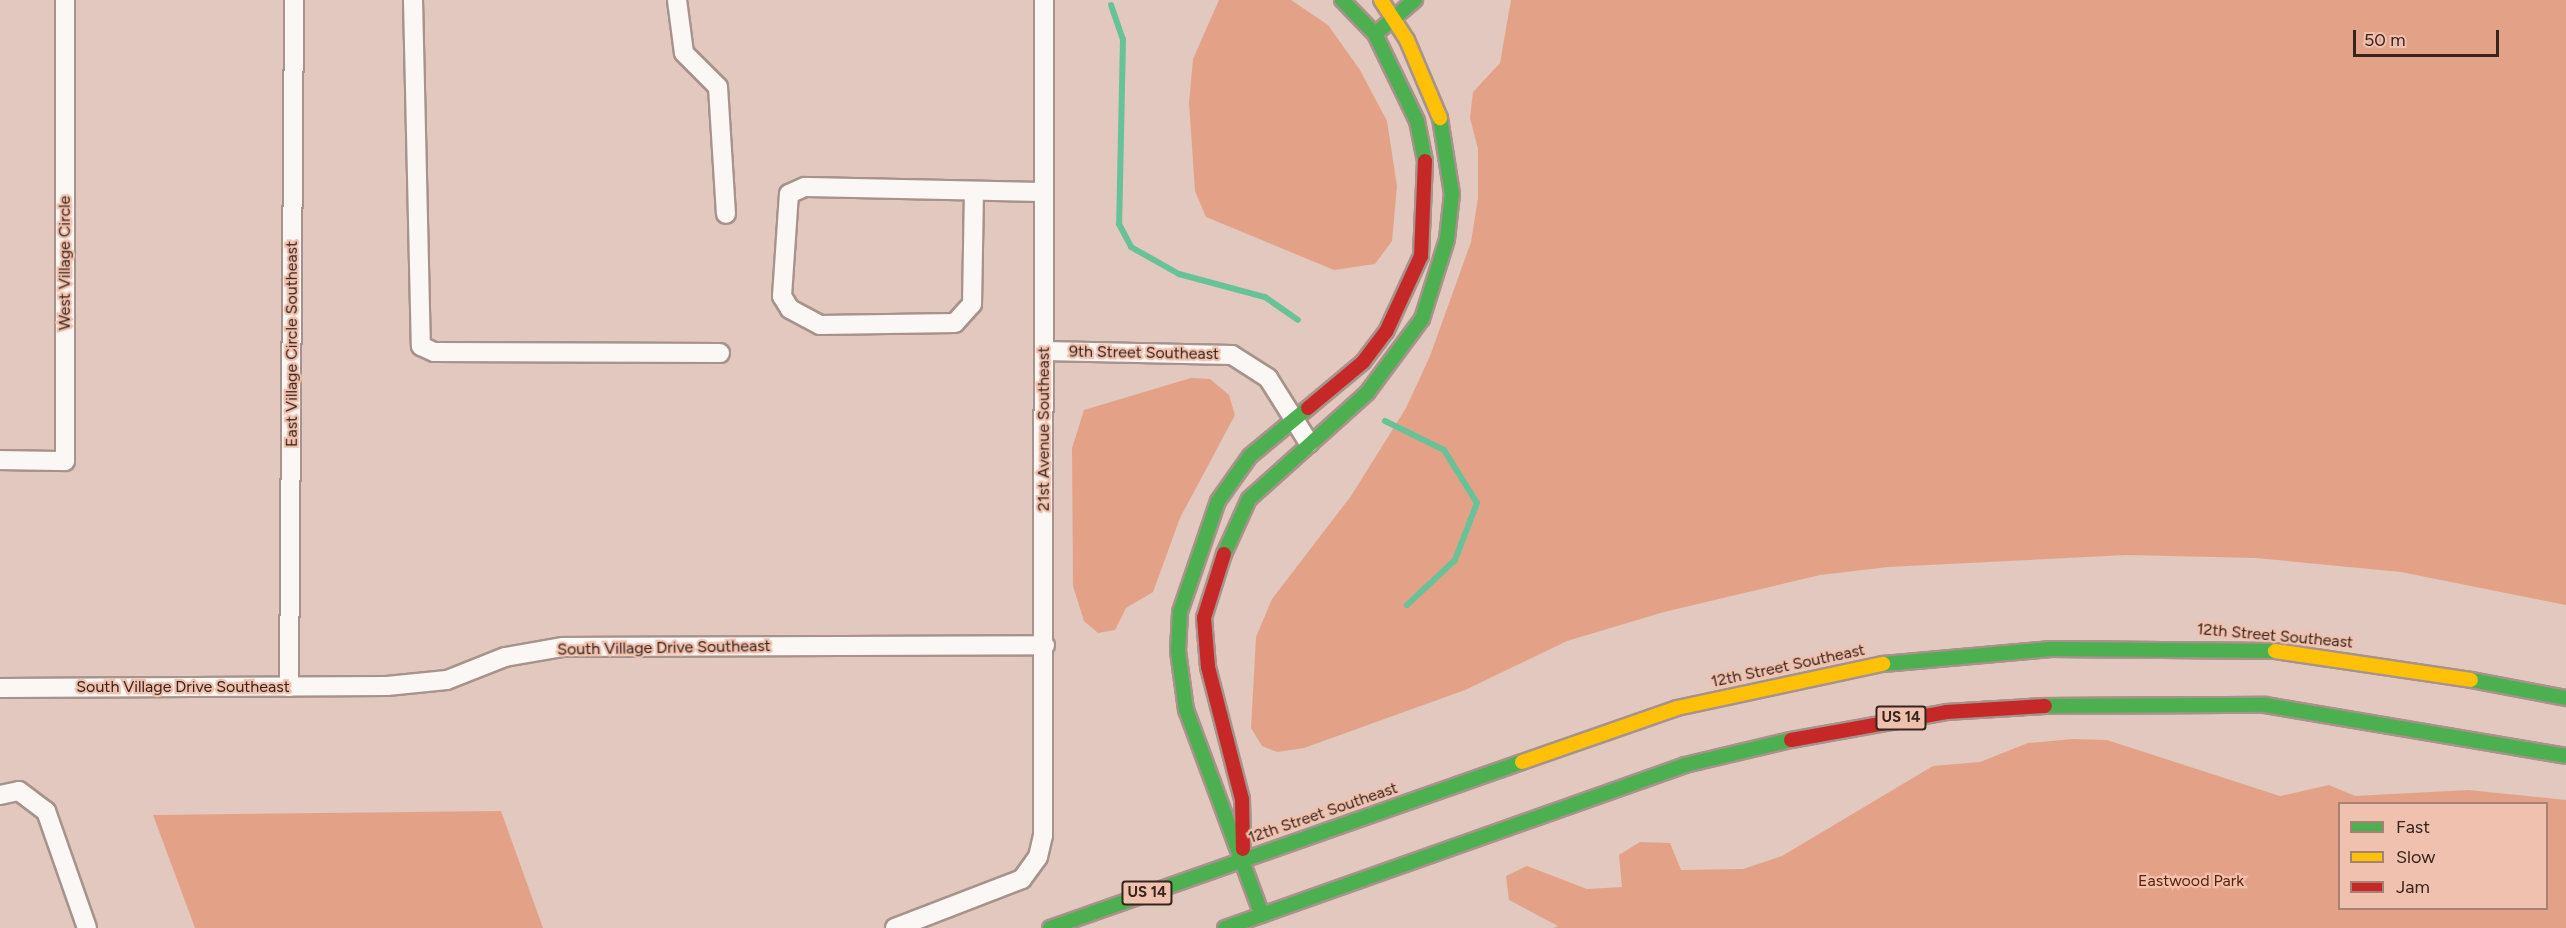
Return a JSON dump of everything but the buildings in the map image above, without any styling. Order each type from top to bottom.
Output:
[{"type":"main road","points":[[1264,922],[1243,858],[1218,805],[1186,710],[1178,651],[1180,612],[1186,579],[1218,501],[1250,456],[1369,355],[1386,332],[1421,256],[1427,169],[1417,121],[1375,34],[1356,11],[1342,0]]},
{"type":"main road","points":[[1356,11],[1372,0]]},
{"type":"main road","points":[[1243,858],[1242,799],[1216,713],[1204,618],[1211,581],[1249,499],[1367,393],[1400,353],[1422,319],[1447,239],[1452,194],[1444,131],[1422,72],[1381,0]]},
{"type":"main road","points":[[1375,34],[1415,0]]},
{"type":"main road","name":"12th Street Southeast","points":[[1050,928],[1243,858],[1677,708],[1748,689],[1901,661],[2122,646],[2247,648],[2379,662],[2566,698]]},
{"type":"main road","name":"US 14","points":[[1225,928],[1264,922],[1685,765],[1844,727],[1946,712],[2099,702],[2265,705],[2348,715],[2566,756]]},
{"type":"street","name":"West Village Circle","points":[[0,460],[65,461],[65,0]]},
{"type":"street","name":"East Village Circle Southeast","points":[[289,687],[294,0]]},
{"type":"street","points":[[413,0],[421,346],[434,352],[720,353]]},
{"type":"street","points":[[677,0],[684,52],[718,87],[726,214]]},
{"type":"street","name":"21st Avenue Southeast","points":[[895,928],[1002,890],[1022,879],[1038,857],[1047,810],[1044,0]]},
{"type":"street","points":[[974,191],[972,304],[955,323],[820,325],[790,309],[782,296],[789,194],[804,187],[1044,192]]},
{"type":"street","name":"9th Street Southeast","points":[[1044,351],[1232,355],[1268,378],[1309,443]]},
{"type":"street","name":"South Village Drive Southeast","points":[[0,688],[289,687],[447,680],[505,657],[563,647],[1045,645]]},
{"type":"street","points":[[0,795],[19,791],[46,811],[87,928]]},
{"type":"green space","points":[[1219,0],[1291,0],[1328,25],[1360,70],[1387,121],[1397,186],[1392,241],[1375,264],[1334,270],[1206,217],[1195,191],[1189,103],[1193,59]]},
{"type":"green space","points":[[1511,0],[2566,0],[2566,605],[2401,572],[2256,558],[2126,555],[1888,567],[1820,575],[1664,612],[1567,641],[1465,690],[1304,748],[1277,752],[1262,746],[1251,728],[1256,637],[1272,599],[1351,496],[1406,408],[1430,356],[1471,242],[1478,198],[1478,149],[1470,118],[1473,92],[1500,63]]},
{"type":"green space","points":[[1191,378],[1210,379],[1229,395],[1235,415],[1180,518],[1153,592],[1126,608],[1115,630],[1098,633],[1084,621],[1073,586],[1072,448],[1084,410]]},
{"type":"green space","name":"Eastwood Park","points":[[2073,739],[2107,740],[2280,796],[2329,785],[2355,796],[2468,790],[2566,800],[2566,928],[1553,928],[1558,926],[1509,900],[1506,876],[1527,866],[1587,889],[1622,887],[1619,855],[1640,842],[1670,843],[1681,870],[1743,869],[1782,856],[1933,766],[1980,762],[2028,743]]},
{"type":"green space","points":[[501,811],[543,928],[195,928],[153,815]]},
{"type":"waterway","points":[[1111,5],[1123,39],[1119,224],[1131,247],[1179,274],[1265,297],[1298,320]]},
{"type":"waterway","points":[[1385,421],[1444,450],[1477,503],[1455,560],[1407,605]]},
{"type":"traffic: fast","points":[[1342,0],[1375,34],[1417,121],[1425,161]]},
{"type":"traffic: fast","points":[[1381,29],[1415,0]]},
{"type":"traffic: fast","points":[[1224,554],[1249,499],[1367,393],[1422,319],[1447,239],[1452,194],[1440,118]]},
{"type":"traffic: fast","points":[[1262,915],[1186,710],[1178,651],[1180,612],[1218,501],[1250,456],[1308,408]]},
{"type":"traffic: fast","points":[[1883,664],[2051,649],[2275,651]]},
{"type":"traffic: fast","points":[[2471,680],[2566,698]]},
{"type":"traffic: fast","points":[[2045,706],[2265,705],[2566,756]]},
{"type":"traffic: fast","points":[[1225,928],[1685,765],[1791,740]]},
{"type":"traffic: fast","points":[[1050,928],[1522,762]]},
{"type":"traffic: slow","points":[[1381,0],[1407,40],[1440,118]]},
{"type":"traffic: slow","points":[[2275,651],[2471,680]]},
{"type":"traffic: slow","points":[[1522,762],[1677,708],[1883,664]]},
{"type":"traffic: jam","points":[[1308,408],[1363,362],[1386,332],[1421,256],[1425,161]]},
{"type":"traffic: jam","points":[[1224,554],[1204,618],[1208,667],[1242,799],[1243,849]]},
{"type":"traffic: jam","points":[[1791,740],[1946,712],[2045,706]]}]
